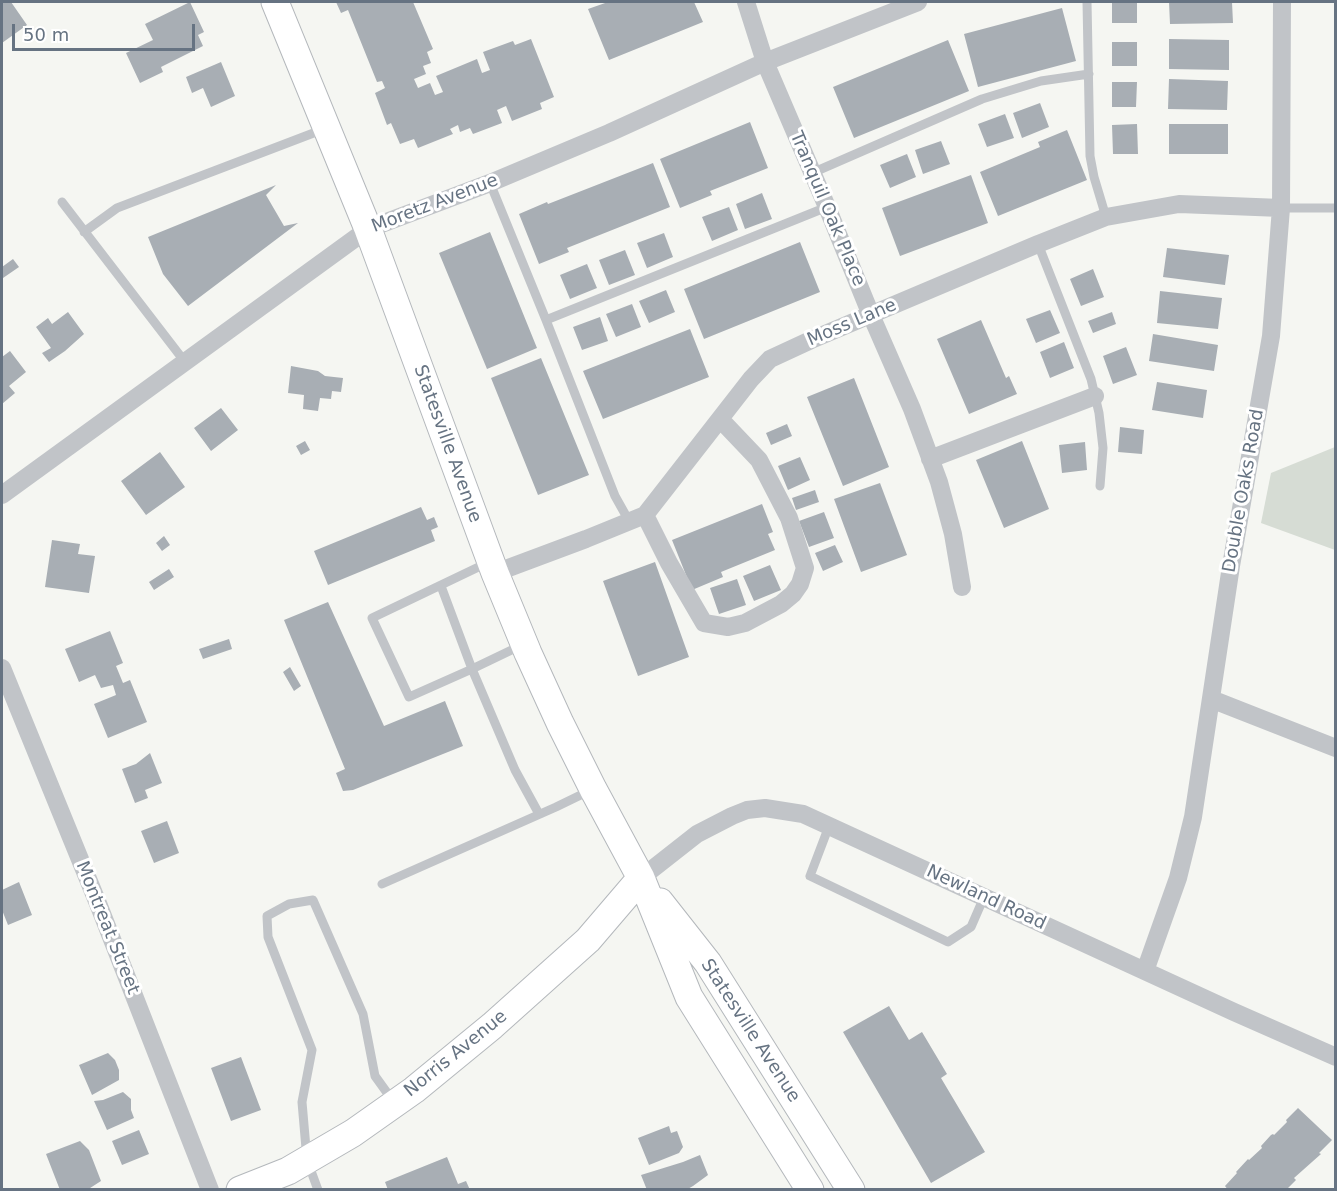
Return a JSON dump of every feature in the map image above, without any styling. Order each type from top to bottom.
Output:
[{"type":"main road","name":"Statesville Avenue","points":[[275,2],[368,229],[493,567],[524,644],[560,723],[641,878],[689,997],[810,1190]]},
{"type":"main road","name":"Statesville Avenue","points":[[641,878],[708,963],[851,1190]]},
{"type":"main road","name":"Norris Avenue","points":[[240,1190],[288,1171],[353,1134],[414,1090],[492,1026],[588,940],[641,878]]},
{"type":"street","name":"Tranquil Oak Place","points":[[746,2],[765,63],[900,380],[939,482],[954,534],[962,587]]},
{"type":"street","name":"Moretz Avenue","points":[[2,495],[368,229],[490,183],[765,63],[918,2]]},
{"type":"street","name":"Double Oaks Road","points":[[1146,971],[1178,878],[1193,817],[1231,566],[1271,336],[1281,208],[1282,2]]},
{"type":"street","name":"Moss Lane","points":[[637,518],[770,359],[1106,217],[1179,204],[1281,208]]},
{"type":"street","points":[[930,459],[1095,396]]},
{"type":"street","points":[[493,567],[637,518],[669,564],[704,623],[728,627],[745,623],[781,604],[793,594],[800,584],[806,568],[789,519],[759,460],[720,419]]},
{"type":"street","name":"Montreat Street","points":[[2,668],[99,906],[210,1190]]},
{"type":"street","points":[[1211,699],[1335,748]]},
{"type":"street","name":"Newland Road","points":[[641,878],[697,834],[747,810],[765,808],[803,814],[1335,1057]]},
{"type":"lane","points":[[1087,2],[1090,156],[1106,217]]},
{"type":"lane","points":[[812,173],[982,99],[1041,81],[1089,74]]},
{"type":"lane","points":[[84,232],[117,208],[326,128]]},
{"type":"lane","points":[[490,183],[615,496],[637,518]]},
{"type":"lane","points":[[62,202],[185,362]]},
{"type":"lane","points":[[546,320],[827,207]]},
{"type":"lane","points":[[1281,208],[1335,208]]},
{"type":"lane","points":[[1038,244],[1091,379],[1099,413],[1102,448],[1100,486]]},
{"type":"lane","points":[[493,567],[441,586],[372,618],[409,698],[524,644]]},
{"type":"lane","points":[[441,586],[472,669],[515,770],[539,814]]},
{"type":"lane","points":[[382,884],[593,789]]},
{"type":"lane","points":[[829,826],[810,876],[948,942],[971,927],[984,897]]},
{"type":"lane","points":[[318,1190],[307,1160],[302,1102],[312,1050],[268,938],[267,916],[289,904],[313,900],[363,1014],[375,1076],[395,1104]]},
{"type":"shaded area","points":[[1335,447],[1335,550],[1261,523],[1271,473]]},
{"type":"building","points":[[2,2],[11,2],[27,25],[2,43]]},
{"type":"building","points":[[190,2],[204,32],[198,35],[203,46],[161,67],[163,72],[140,83],[126,53],[153,40],[145,24]]},
{"type":"building","points":[[336,2],[413,2],[433,49],[427,52],[431,63],[423,66],[426,74],[414,79],[418,88],[430,83],[435,95],[443,92],[436,76],[477,59],[482,73],[490,70],[483,52],[513,41],[515,45],[531,39],[554,97],[540,103],[542,109],[512,121],[506,106],[497,110],[502,123],[473,134],[470,128],[460,132],[458,125],[450,129],[453,134],[418,148],[414,139],[400,144],[391,123],[387,125],[375,93],[385,88],[382,81],[377,82],[348,10],[341,13]]},
{"type":"building","points":[[608,2],[694,2],[703,22],[609,60],[588,9]]},
{"type":"building","points":[[1112,2],[1137,2],[1137,23],[1112,23]]},
{"type":"building","points":[[1169,2],[1232,2],[1233,23],[1170,24]]},
{"type":"building","points":[[1062,8],[1076,61],[978,87],[964,34]]},
{"type":"building","points":[[1169,39],[1229,40],[1229,70],[1169,69]]},
{"type":"building","points":[[948,40],[969,91],[854,138],[833,87]]},
{"type":"building","points":[[1112,42],[1137,42],[1137,66],[1112,66]]},
{"type":"building","points":[[221,62],[235,96],[211,107],[203,88],[192,93],[186,77]]},
{"type":"building","points":[[1169,79],[1228,81],[1227,110],[1168,109]]},
{"type":"building","points":[[1112,82],[1137,82],[1136,107],[1112,107]]},
{"type":"building","points":[[1040,103],[1049,127],[1022,138],[1013,113]]},
{"type":"building","points":[[1005,114],[1014,138],[987,147],[978,124]]},
{"type":"building","points":[[750,122],[768,168],[710,191],[712,195],[680,208],[660,159]]},
{"type":"building","points":[[1137,124],[1138,154],[1113,154],[1112,125]]},
{"type":"building","points":[[1169,124],[1228,124],[1228,154],[1169,154]]},
{"type":"building","points":[[1067,130],[1087,180],[998,216],[980,172],[1040,147],[1038,142]]},
{"type":"building","points":[[941,141],[950,164],[923,174],[915,150]]},
{"type":"building","points":[[907,154],[916,177],[890,188],[880,165]]},
{"type":"building","points":[[653,163],[670,207],[567,248],[569,252],[539,264],[519,214]]},
{"type":"building","points":[[971,175],[988,223],[900,256],[882,208]]},
{"type":"building","points":[[276,185],[266,195],[284,226],[298,223],[188,306],[163,274],[148,237]]},
{"type":"building","points":[[762,193],[772,219],[745,229],[736,204]]},
{"type":"building","points":[[729,207],[738,230],[712,241],[702,217]]},
{"type":"building","points":[[490,232],[537,348],[487,369],[439,253]]},
{"type":"building","points":[[664,233],[673,257],[647,268],[637,243]]},
{"type":"building","points":[[800,242],[820,292],[704,339],[684,289]]},
{"type":"building","points":[[1167,248],[1229,255],[1225,285],[1163,277]]},
{"type":"building","points":[[625,250],[635,275],[609,285],[599,260]]},
{"type":"building","points":[[13,259],[19,267],[3,278],[2,267]]},
{"type":"building","points":[[587,264],[597,288],[570,299],[560,275]]},
{"type":"building","points":[[1093,269],[1104,297],[1081,306],[1070,279]]},
{"type":"building","points":[[666,290],[675,312],[649,323],[639,301]]},
{"type":"building","points":[[1160,291],[1222,298],[1218,329],[1157,323]]},
{"type":"building","points":[[632,304],[641,327],[616,337],[606,314]]},
{"type":"building","points":[[1050,310],[1060,333],[1036,343],[1026,319]]},
{"type":"building","points":[[68,312],[84,334],[49,362],[42,353],[51,348],[36,327],[48,318],[52,324]]},
{"type":"building","points":[[1112,312],[1116,324],[1093,333],[1088,321]]},
{"type":"building","points":[[600,317],[608,341],[582,350],[573,327]]},
{"type":"building","points":[[981,320],[1006,378],[1009,376],[1017,394],[969,414],[937,339]]},
{"type":"building","points":[[690,329],[709,377],[603,419],[583,371]]},
{"type":"building","points":[[1153,334],[1218,345],[1214,371],[1149,361]]},
{"type":"building","points":[[1064,342],[1074,368],[1050,378],[1040,352]]},
{"type":"building","points":[[1126,347],[1137,375],[1113,384],[1103,356]]},
{"type":"building","points":[[10,351],[26,372],[9,386],[15,393],[2,404],[2,357]]},
{"type":"building","points":[[541,358],[589,475],[538,495],[491,378]]},
{"type":"building","points":[[291,366],[318,371],[325,376],[343,378],[341,392],[332,391],[331,399],[320,398],[318,411],[303,409],[304,395],[288,393]]},
{"type":"building","points":[[854,378],[889,467],[843,486],[807,397]]},
{"type":"building","points":[[1157,382],[1207,390],[1203,418],[1152,410]]},
{"type":"building","points":[[221,408],[238,430],[211,451],[194,428]]},
{"type":"building","points":[[787,424],[792,436],[771,445],[766,433]]},
{"type":"building","points":[[1120,427],[1144,430],[1142,454],[1118,452]]},
{"type":"building","points":[[305,441],[310,450],[301,455],[296,446]]},
{"type":"building","points":[[1022,441],[1049,509],[1004,528],[976,460]]},
{"type":"building","points":[[1085,442],[1087,470],[1062,473],[1059,445]]},
{"type":"building","points":[[160,452],[185,487],[146,515],[121,481]]},
{"type":"building","points":[[800,457],[810,480],[788,490],[778,466]]},
{"type":"building","points":[[880,483],[907,555],[861,572],[834,499]]},
{"type":"building","points":[[815,490],[819,502],[796,510],[792,498]]},
{"type":"building","points":[[762,504],[773,532],[768,534],[775,550],[721,572],[723,577],[692,590],[672,540]]},
{"type":"building","points":[[421,507],[427,520],[434,517],[438,527],[431,530],[435,541],[328,585],[314,551]]},
{"type":"building","points":[[824,512],[834,538],[809,547],[799,521]]},
{"type":"building","points":[[164,536],[170,545],[162,551],[156,543]]},
{"type":"building","points":[[52,540],[80,544],[78,554],[95,556],[89,593],[45,587]]},
{"type":"building","points":[[835,545],[843,562],[823,571],[815,553]]},
{"type":"building","points":[[655,562],[689,657],[638,676],[603,581]]},
{"type":"building","points":[[770,565],[781,590],[754,601],[743,576]]},
{"type":"building","points":[[169,569],[174,577],[154,590],[149,582]]},
{"type":"building","points":[[737,579],[746,605],[719,614],[710,588]]},
{"type":"building","points":[[328,602],[384,726],[445,701],[463,746],[353,790],[343,791],[336,773],[345,769],[284,620]]},
{"type":"building","points":[[110,631],[123,663],[116,666],[123,683],[130,680],[147,722],[108,738],[94,704],[116,695],[113,685],[101,688],[95,675],[79,682],[65,649]]},
{"type":"building","points":[[229,639],[232,649],[203,659],[199,649]]},
{"type":"building","points":[[290,667],[301,686],[294,691],[283,672]]},
{"type":"building","points":[[150,753],[162,783],[145,790],[148,798],[135,803],[122,769],[136,764]]},
{"type":"building","points":[[167,821],[179,853],[154,863],[141,831]]},
{"type":"building","points":[[19,882],[32,915],[8,925],[2,910],[2,890]]},
{"type":"building","points":[[889,1006],[909,1040],[922,1032],[947,1074],[941,1078],[985,1152],[931,1183],[843,1032]]},
{"type":"building","points":[[108,1053],[115,1060],[119,1070],[119,1080],[92,1095],[79,1065]]},
{"type":"building","points":[[241,1057],[261,1110],[231,1121],[211,1068]]},
{"type":"building","points":[[123,1092],[131,1099],[134,1118],[107,1130],[94,1101]]},
{"type":"building","points":[[1298,1108],[1332,1140],[1319,1153],[1321,1154],[1294,1178],[1296,1180],[1286,1190],[1228,1190],[1225,1186],[1236,1172],[1262,1148],[1261,1146],[1287,1122],[1286,1120]]},
{"type":"building","points":[[669,1126],[671,1133],[677,1131],[683,1147],[679,1153],[649,1165],[638,1138]]},
{"type":"building","points":[[139,1130],[149,1154],[122,1165],[112,1141]]},
{"type":"building","points":[[80,1141],[89,1150],[101,1181],[87,1190],[60,1190],[46,1154]]},
{"type":"building","points":[[700,1155],[708,1175],[693,1186],[686,1190],[647,1190],[641,1175]]},
{"type":"building","points":[[447,1157],[458,1184],[466,1181],[470,1190],[388,1190],[385,1182]]}]
